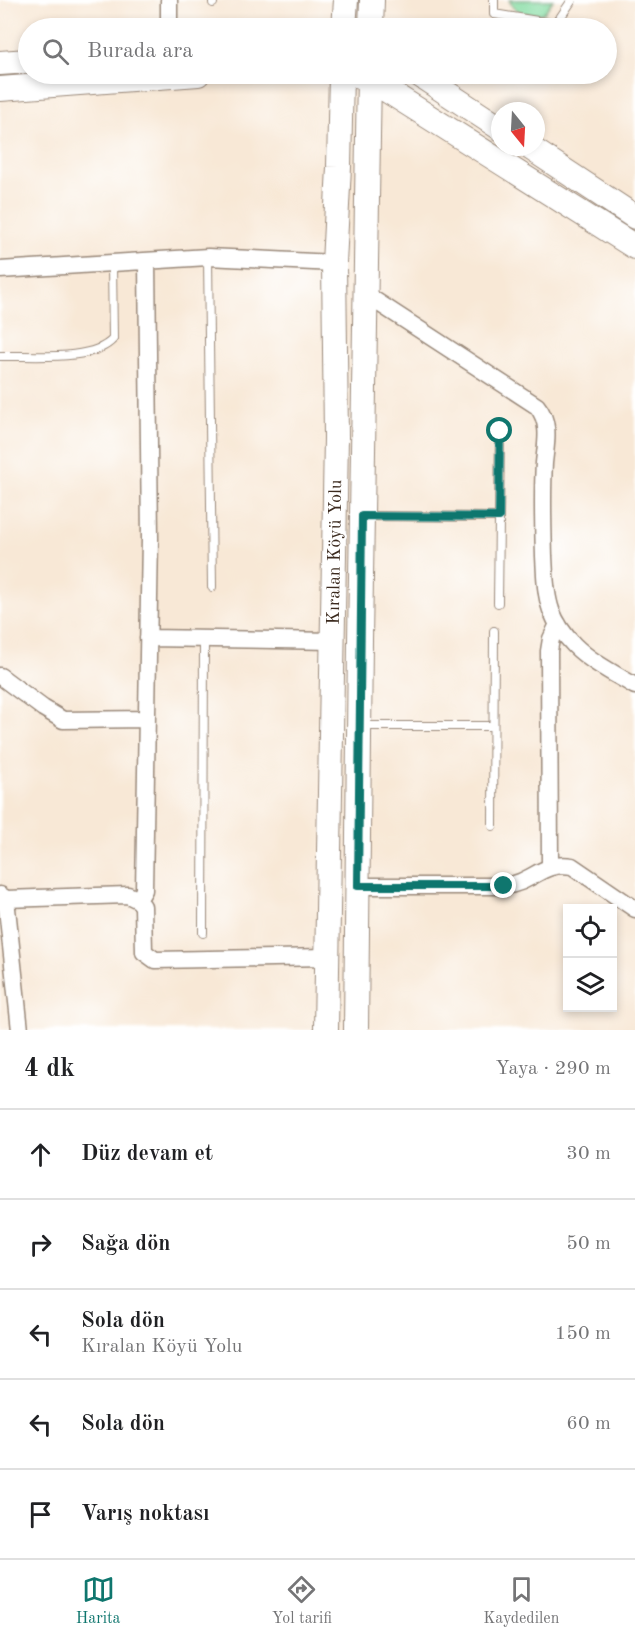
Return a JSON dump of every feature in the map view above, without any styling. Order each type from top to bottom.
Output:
[{"type":"street","points":[[169,0],[169,18]]},
{"type":"street","points":[[345,18],[346,0]]},
{"type":"street","points":[[371,18],[372,0]]},
{"type":"street","points":[[0,63],[18,62]]},
{"type":"street","points":[[0,89],[66,84]]},
{"type":"street","name":"Kıralan Köyü Yolu","points":[[326,1030],[336,437],[334,263],[341,84]]},
{"type":"street","name":"Kıralan Köyü Yolu","points":[[356,1030],[369,84]]},
{"type":"street","points":[[381,84],[635,247]]},
{"type":"street","points":[[433,84],[491,122]]},
{"type":"street","points":[[543,156],[635,217]]},
{"type":"street","points":[[0,270],[208,257],[334,263]]},
{"type":"street","points":[[138,900],[144,890],[150,526],[147,261]]},
{"type":"street","points":[[365,294],[537,406],[542,412],[547,431],[541,501],[547,596],[558,624],[575,646],[635,686]]},
{"type":"street","points":[[550,866],[549,651],[551,639],[558,624]]},
{"type":"street","points":[[148,638],[333,641]]},
{"type":"street","points":[[0,676],[63,720],[147,719]]},
{"type":"street","points":[[358,886],[504,886],[525,882],[550,866],[572,866],[635,909]]},
{"type":"street","points":[[20,1030],[5,945],[3,897],[128,895],[138,900],[143,906],[144,952],[154,960],[327,957]]},
{"type":"lane","points":[[494,0],[494,14],[519,18]]},
{"type":"lane","points":[[560,18],[572,0]]},
{"type":"lane","points":[[208,257],[212,587]]},
{"type":"lane","points":[[0,356],[87,354],[106,346],[113,339],[112,263]]},
{"type":"lane","points":[[498,603],[500,431]]},
{"type":"lane","points":[[362,516],[499,517]]},
{"type":"lane","points":[[492,826],[494,631]]},
{"type":"lane","points":[[204,639],[204,933]]},
{"type":"lane","points":[[359,726],[493,726]]},
{"type":"green space","points":[[509,0],[553,0],[544,13],[534,15],[519,11]]},
{"type":"route","points":[[500,431],[499,517],[362,516],[358,886],[504,886]]}]
